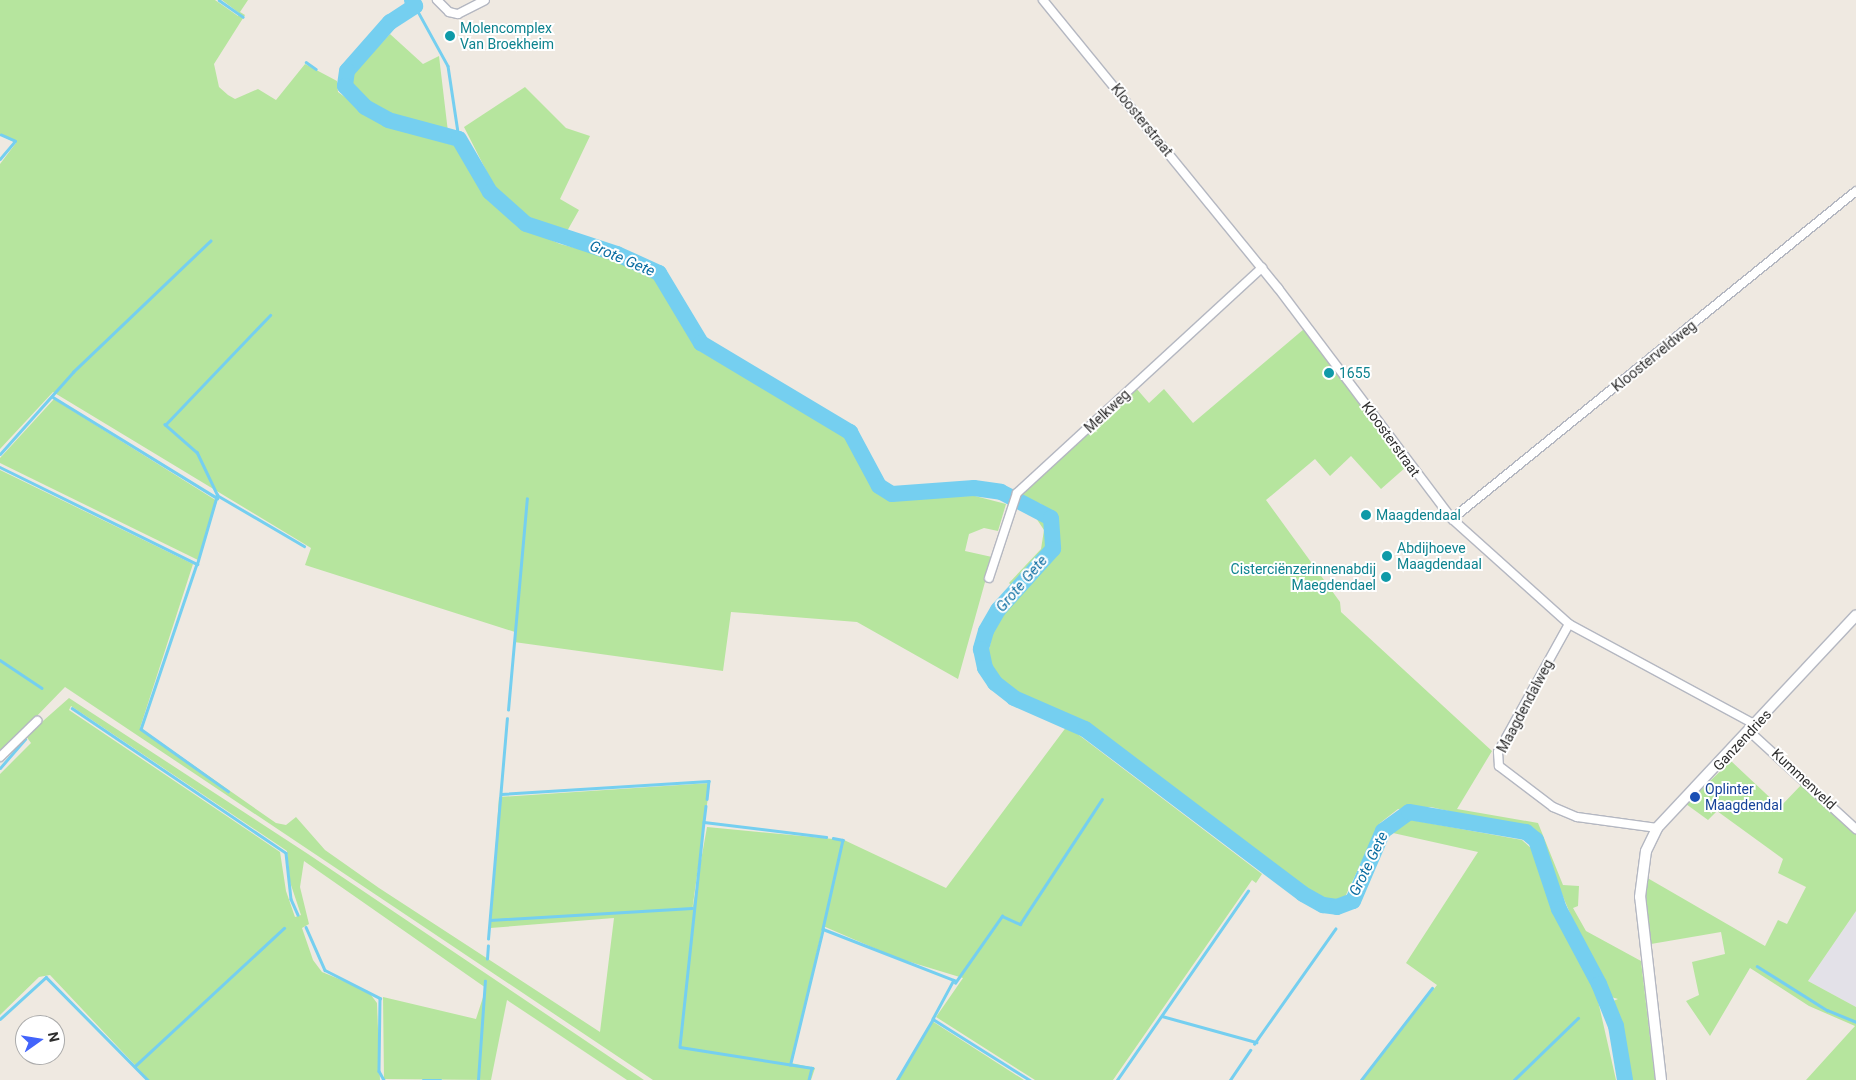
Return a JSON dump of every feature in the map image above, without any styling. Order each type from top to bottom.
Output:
[{"type":"street","points":[[437,0],[449,12],[458,14],[485,0]]},
{"type":"street","name":"Kloosterstraat","points":[[1043,0],[1262,268],[1452,519],[1569,624],[1753,728]]},
{"type":"street","name":"Kloosterveldweg","points":[[1452,519],[1856,191]]},
{"type":"street","name":"Melkweg","points":[[989,578],[1012,503],[1017,494],[1262,268]]},
{"type":"street","name":"Ganzendries","points":[[1661,1080],[1640,879],[1657,828],[1753,728],[1856,616]]},
{"type":"street","name":"Maagdendalweg","points":[[1569,624],[1498,752],[1499,766],[1553,807],[1577,817],[1657,828]]},
{"type":"street","points":[[0,757],[37,721]]},
{"type":"street","name":"Kummenveld","points":[[1753,728],[1856,829]]},
{"type":"shaded area","points":[[1856,911],[1856,1007],[1808,981]]},
{"type":"green space","points":[[0,0],[215,0],[238,16],[239,13],[222,0],[248,0],[240,12],[245,15],[214,64],[219,87],[228,95],[235,99],[258,89],[276,100],[305,64],[337,81],[338,92],[368,114],[392,127],[456,146],[489,201],[520,226],[560,244],[614,258],[655,278],[700,351],[840,432],[857,449],[871,482],[884,497],[975,496],[1006,504],[998,531],[984,528],[969,534],[965,551],[992,557],[958,679],[857,622],[731,612],[723,671],[514,642],[515,632],[305,565],[311,548],[53,392],[0,449],[0,164],[16,143],[0,135]]},
{"type":"green space","points":[[390,34],[423,64],[439,56],[448,132],[440,133],[377,107],[350,85],[351,76]]},
{"type":"green space","points":[[525,87],[566,128],[590,136],[560,199],[579,210],[566,233],[518,212],[493,184],[464,127]]},
{"type":"green space","points":[[1304,329],[1406,467],[1381,489],[1351,456],[1330,476],[1315,459],[1266,500],[1340,602],[1341,612],[1492,751],[1457,809],[1538,823],[1563,885],[1579,886],[1578,906],[1573,908],[1586,931],[1641,961],[1655,1080],[1631,1080],[1613,1001],[1618,999],[1611,997],[1578,932],[1535,831],[1431,807],[1398,809],[1380,823],[1344,899],[1330,901],[1306,889],[1088,726],[1019,696],[992,672],[988,654],[995,623],[1050,562],[1058,545],[1055,517],[1041,504],[1020,495],[1136,388],[1149,403],[1164,389],[1193,423]]},
{"type":"green space","points":[[54,399],[217,501],[198,560],[0,463],[0,458]]},
{"type":"green space","points":[[0,470],[193,564],[140,728],[276,823],[286,825],[296,817],[325,850],[379,888],[600,1032],[614,918],[490,928],[499,797],[710,783],[692,911],[707,827],[844,840],[946,888],[1067,726],[1262,874],[1256,883],[1252,880],[1113,1080],[1035,1080],[936,1017],[963,978],[897,958],[823,926],[791,1063],[815,1068],[811,1080],[653,1080],[65,687],[0,754]]},
{"type":"green space","points":[[1037,510],[1049,526],[1047,550],[1011,585],[1009,583],[1041,549],[1044,530],[1034,515]]},
{"type":"green space","points":[[69,698],[308,854],[644,1080],[627,1080],[507,1000],[491,1080],[384,1079],[383,997],[476,1019],[486,988],[304,861],[300,887],[309,924],[302,928],[313,960],[322,972],[368,991],[377,1003],[380,1080],[149,1080],[50,975],[39,977],[0,1015],[0,774],[31,743],[26,736]],"holes":[[[71,706],[287,851],[290,882],[301,915],[295,917],[286,891],[280,852],[69,710]]]},
{"type":"green space","points":[[1731,761],[1780,807],[1804,782],[1856,833],[1856,911],[1808,981],[1856,1007],[1856,1080],[1806,1080],[1855,1026],[1809,1006],[1750,968],[1710,1036],[1686,1001],[1699,995],[1692,962],[1725,954],[1721,932],[1651,944],[1644,876],[1765,946],[1778,920],[1787,924],[1806,887],[1778,873],[1783,859],[1717,811],[1708,820],[1686,804]]},
{"type":"green space","points":[[1406,819],[1522,840],[1534,851],[1558,920],[1596,992],[1616,1080],[1362,1080],[1437,985],[1406,963],[1478,852],[1393,833],[1389,836]]},
{"type":"green space","points":[[932,1021],[1024,1080],[897,1080]]},
{"type":"waterway","points":[[219,0],[243,17]]},
{"type":"waterway","name":"Grote Gete","points":[[412,0],[415,6],[390,22],[347,71],[345,86],[365,107],[388,120],[459,139],[490,192],[526,224],[617,254],[659,273],[701,343],[850,432],[879,486],[892,494],[974,488],[1001,492],[1051,518],[1053,549],[998,610],[986,631],[981,649],[985,668],[995,683],[1014,698],[1085,729],[1303,894],[1323,905],[1337,907],[1353,901],[1383,831],[1409,812],[1526,832],[1536,840],[1559,909],[1599,984],[1616,1026],[1625,1080]]},
{"type":"waterway","points":[[415,6],[448,66],[459,139]]},
{"type":"waterway","points":[[306,62],[316,69]]},
{"type":"waterway","name":"Grote Gete","points":[[339,83],[345,86]]},
{"type":"waterway","points":[[0,159],[15,141],[1,135]]},
{"type":"waterway","points":[[0,454],[73,372],[210,241]]},
{"type":"waterway","points":[[197,564],[217,495],[197,453],[165,425],[270,315]]},
{"type":"waterway","points":[[53,397],[217,498]]},
{"type":"waterway","points":[[0,467],[197,564],[141,729],[228,791]]},
{"type":"waterway","points":[[217,495],[304,546]]},
{"type":"waterway","points":[[508,710],[527,499]]},
{"type":"waterway","points":[[0,660],[42,688]]},
{"type":"waterway","points":[[72,708],[286,853],[291,899],[298,915]]},
{"type":"waterway","points":[[488,939],[507,719]]},
{"type":"waterway","points":[[0,768],[25,739]]},
{"type":"waterway","points":[[501,794],[709,781],[707,799]]},
{"type":"waterway","points":[[955,983],[1002,916],[1020,924],[1102,799]]},
{"type":"waterway","points":[[706,806],[704,822],[826,837]]},
{"type":"waterway","points":[[704,822],[680,1047],[812,1068],[809,1080]]},
{"type":"waterway","points":[[833,838],[843,840],[823,929],[954,980],[933,1019],[1030,1080]]},
{"type":"waterway","points":[[1117,1080],[1248,891]]},
{"type":"waterway","points":[[490,920],[692,908]]},
{"type":"waterway","points":[[306,927],[325,970],[380,998],[379,1071],[384,1080]]},
{"type":"waterway","points":[[135,1066],[284,928]]},
{"type":"waterway","points":[[790,1065],[823,929]]},
{"type":"waterway","points":[[1254,1044],[1335,929]]},
{"type":"waterway","points":[[487,959],[488,946]]},
{"type":"waterway","points":[[1757,966],[1827,1010],[1856,1022]]},
{"type":"waterway","points":[[0,1019],[46,977],[148,1080]]},
{"type":"waterway","points":[[478,1080],[485,981]]},
{"type":"waterway","points":[[1361,1080],[1432,988]]},
{"type":"waterway","points":[[1162,1016],[1256,1042]]},
{"type":"waterway","points":[[1514,1080],[1578,1018]]},
{"type":"waterway","points":[[897,1080],[933,1019]]},
{"type":"waterway","points":[[1230,1080],[1250,1050]]},
{"type":"waterway","points":[[423,1080],[441,1080]]},
{"type":"place","name":"Molencomplex Van Broekheim","points":[[450,36]]},
{"type":"place","name":"1655","points":[[1329,373]]},
{"type":"place","name":"Maagdendaal","points":[[1366,515]]},
{"type":"place","name":"Abdijhoeve Maagdendaal","points":[[1387,556]]},
{"type":"place","name":"Cisterciënzerinnenabdij Maegdendael","points":[[1386,577]]},
{"type":"place","name":"Oplinter Maagdendal","points":[[1695,797]]}]
